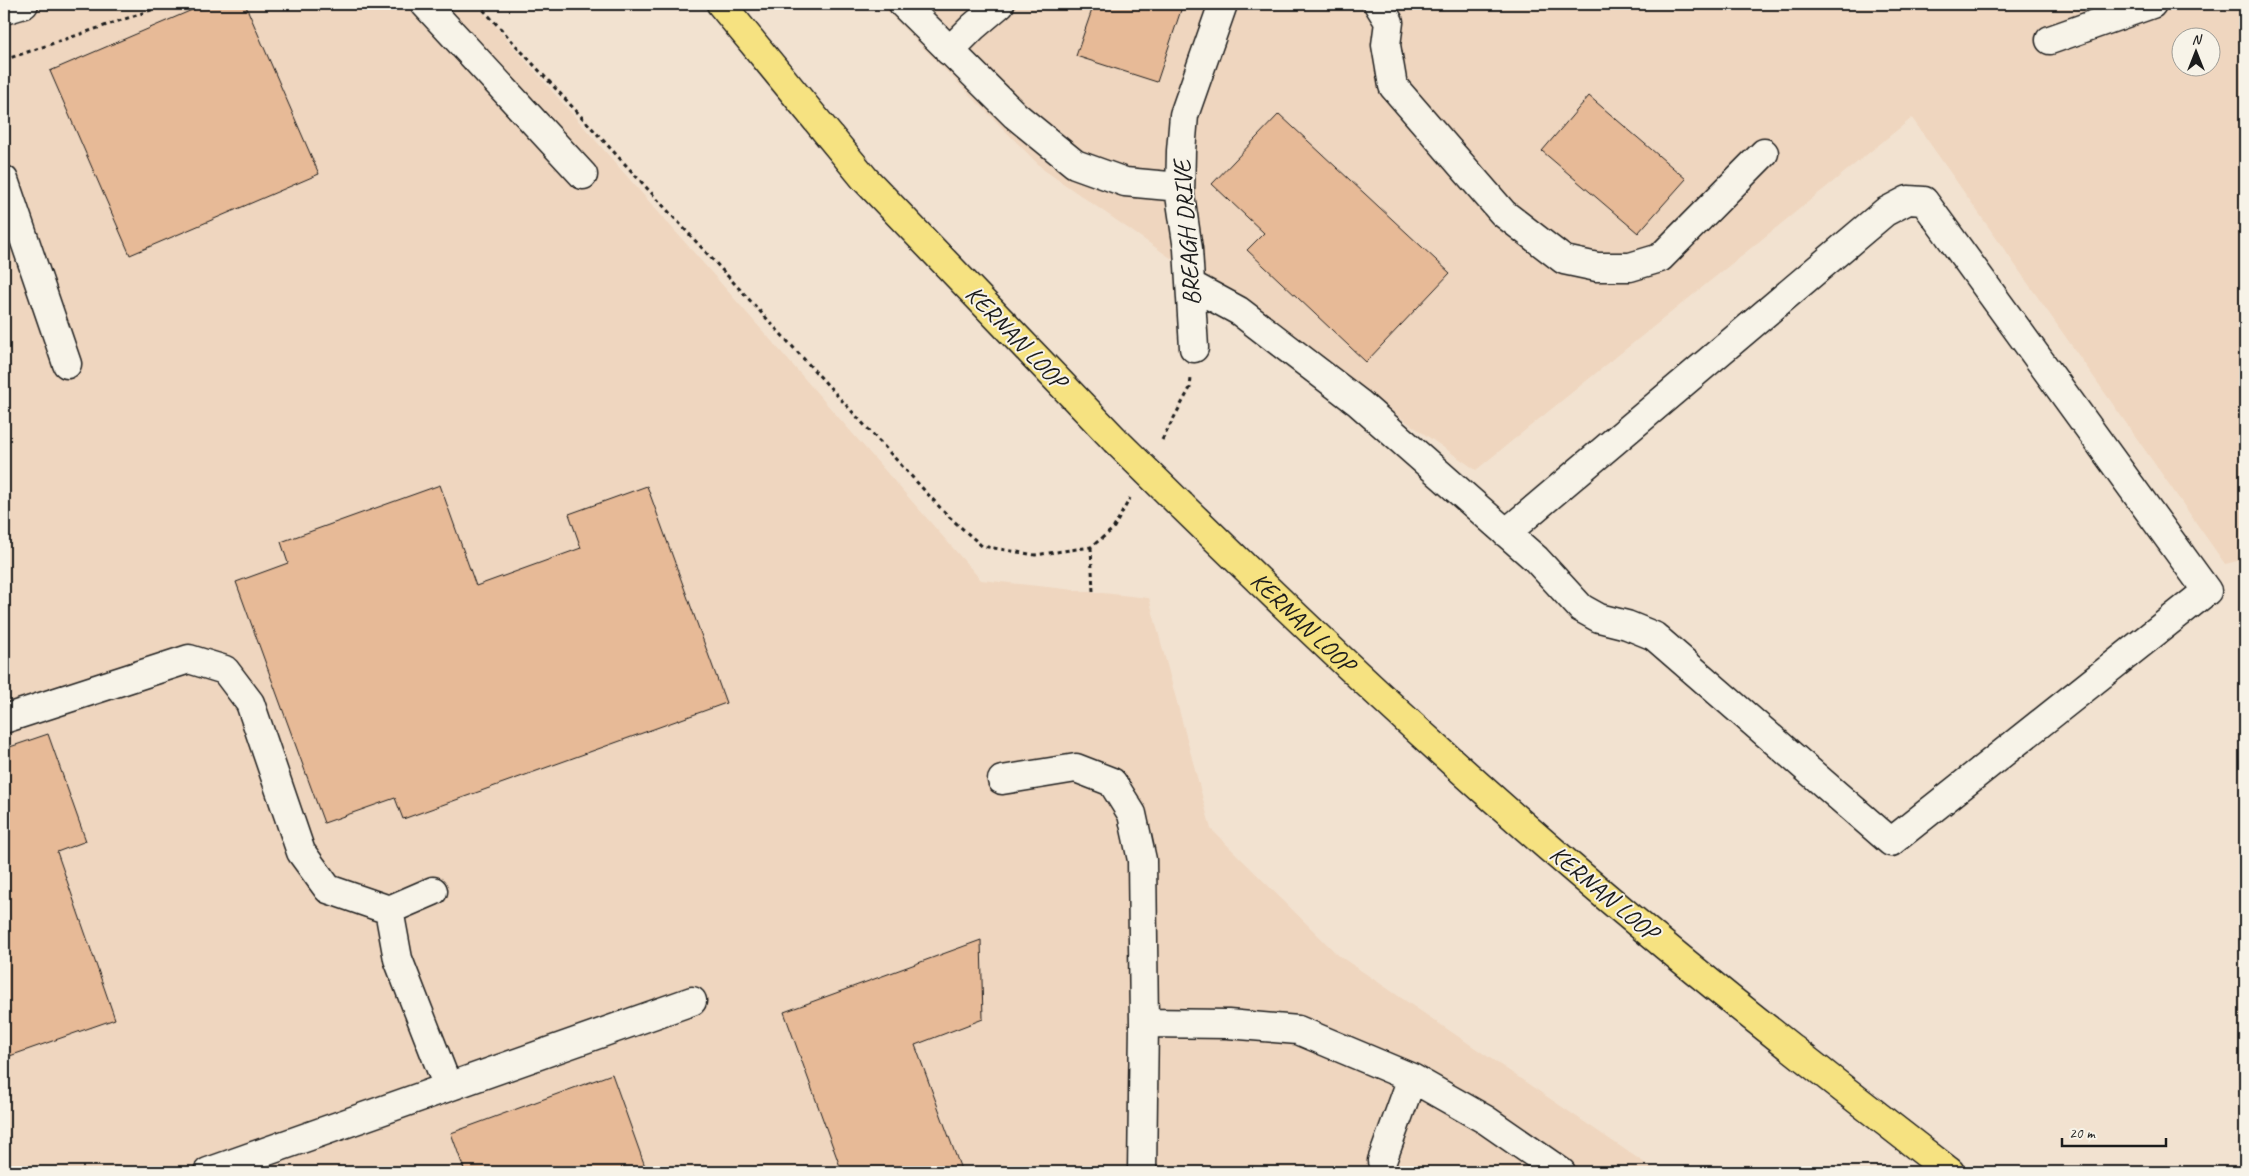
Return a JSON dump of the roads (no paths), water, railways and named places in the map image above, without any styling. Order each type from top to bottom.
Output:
[{"type":"highway","name":"KERNAN LOOP","points":[[721,4],[865,179],[1115,440],[1329,650],[1567,864],[1809,1063],[1950,1172]]},
{"type":"street","points":[[4,10],[24,4]]},
{"type":"street","points":[[425,4],[583,175]]},
{"type":"street","points":[[903,4],[949,52],[1015,115],[1075,164],[1125,182],[1180,187]]},
{"type":"street","points":[[949,52],[973,26],[1000,4]]},
{"type":"street","name":"BREAGH DRIVE","points":[[1194,348],[1191,286],[1180,187],[1184,115],[1223,4]]},
{"type":"street","points":[[1378,4],[1389,22],[1386,45],[1393,86],[1503,213],[1564,260],[1597,267],[1630,267],[1660,258],[1764,153]]},
{"type":"street","points":[[2050,40],[2152,4]]},
{"type":"street","points":[[4,180],[68,364]]},
{"type":"street","points":[[1191,286],[1238,311],[1359,403],[1536,560],[1581,608],[1599,618],[1627,624],[1654,636],[1891,842],[2207,591],[1924,201],[1908,200],[1886,212],[1506,533]]},
{"type":"street","points":[[4,720],[189,659],[225,670],[250,704],[301,852],[328,889],[389,910],[433,891]]},
{"type":"street","points":[[1002,780],[1076,768],[1112,782],[1132,814],[1142,860],[1144,1023],[1142,1172]]},
{"type":"street","points":[[389,910],[398,959],[448,1087]]},
{"type":"street","points":[[208,1172],[692,1001]]},
{"type":"street","points":[[1144,1023],[1228,1024],[1298,1030],[1412,1078],[1486,1120],[1561,1172]]},
{"type":"street","points":[[1382,1161],[1412,1078]]}]
